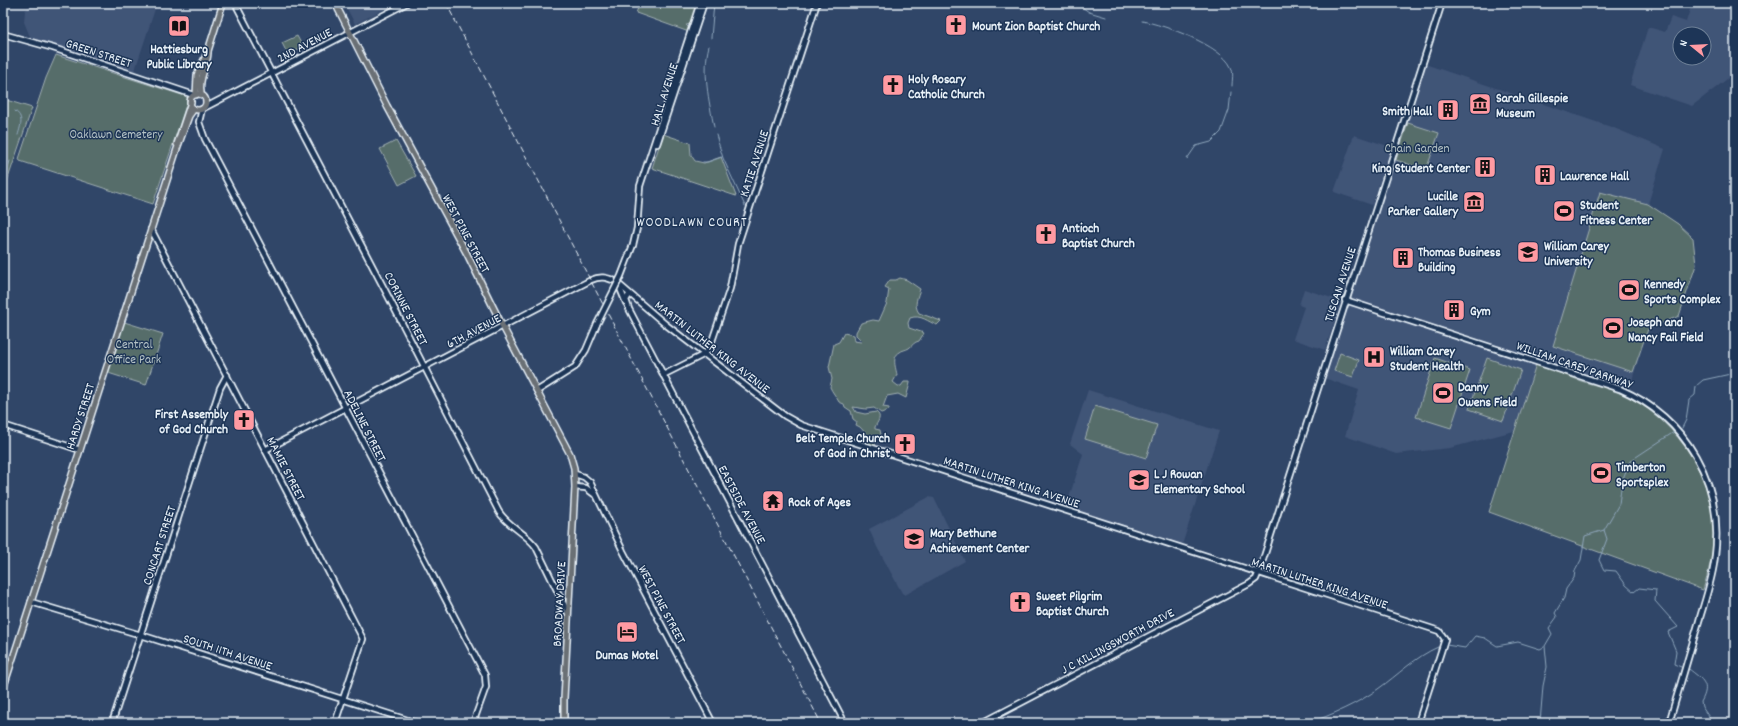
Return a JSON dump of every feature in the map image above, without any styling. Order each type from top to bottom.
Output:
[{"type":"main road","name":"HARDY STREET","points":[[176,149],[198,75],[208,51],[223,3]]},
{"type":"main road","name":"WEST PINE STREET","points":[[335,3],[405,140],[467,254],[571,457],[575,474],[575,487]]},
{"type":"main road","name":"HARDY STREET","points":[[202,95],[200,82],[207,63],[208,51]]},
{"type":"main road","points":[[202,95],[209,103],[203,109],[195,109],[192,97],[202,95]]},
{"type":"main road","name":"HARDY STREET","points":[[3,689],[176,149],[189,116],[195,109]]},
{"type":"main road","name":"BROADWAY DRIVE","points":[[564,723],[575,487]]},
{"type":"street","name":"CORINNE STREET","points":[[235,3],[499,512],[506,522],[528,538],[536,547],[568,614]]},
{"type":"street","name":"2ND AVENUE","points":[[209,103],[272,73],[407,3]]},
{"type":"street","name":"HALL AVENUE","points":[[537,391],[575,367],[586,350],[621,276],[633,246],[637,228],[640,186],[700,3]]},
{"type":"street","name":"HALL AVENUE","points":[[640,191],[704,3]]},
{"type":"street","name":"KATIE AVENUE","points":[[705,354],[710,347],[730,288],[738,244],[817,3]]},
{"type":"street","name":"TUSCAN AVENUE","points":[[1258,573],[1442,3]]},
{"type":"street","name":"GREEN STREET","points":[[3,34],[53,48],[192,97]]},
{"type":"street","name":"ADELINE STREET","points":[[195,109],[198,129],[205,139],[485,675],[486,687],[474,723]]},
{"type":"street","name":"ADELINE STREET","points":[[203,109],[199,122],[205,139]]},
{"type":"street","name":"MAMIE STREET","points":[[151,229],[363,639],[335,723]]},
{"type":"street","name":"6TH AVENUE","points":[[265,450],[591,280],[599,277],[607,277]]},
{"type":"street","name":"MARTIN LUTHER KING AVENUE","points":[[607,277],[785,416],[806,427],[1439,631],[1445,639],[1418,723]]},
{"type":"street","name":"EASTSIDE AVENUE","points":[[619,286],[663,375],[845,723]]},
{"type":"street","points":[[627,304],[626,300],[629,295]]},
{"type":"street","name":"WILLIAM CAREY PARKWAY","points":[[1345,300],[1620,389],[1651,406],[1667,419],[1682,435],[1696,454],[1709,487],[1716,522],[1716,542],[1715,556],[1709,585],[1669,723]]},
{"type":"street","points":[[663,375],[705,354]]},
{"type":"street","name":"CONCART STREET","points":[[112,723],[220,388],[227,375]]},
{"type":"street","points":[[3,425],[80,450]]},
{"type":"street","name":"WEST PINE STREET","points":[[575,474],[588,480],[712,723]]},
{"type":"street","points":[[575,487],[588,489],[596,495]]},
{"type":"street","name":"J C KILLINGSWORTH DRIVE","points":[[982,723],[1249,584],[1254,580],[1258,573]]},
{"type":"street","name":"SOUTH 11TH AVENUE","points":[[31,602],[141,635],[417,723]]},
{"type":"shaded area","points":[[32,3],[157,3],[134,73],[31,39],[24,22],[25,11]]},
{"type":"shaded area","points":[[344,3],[396,3],[355,24]]},
{"type":"shaded area","points":[[1692,3],[1735,3],[1735,73],[1692,106],[1630,85],[1648,27],[1665,32],[1671,17],[1686,22]]},
{"type":"shaded area","name":"William Carey University","points":[[1422,63],[1614,128],[1665,149],[1648,204],[1678,224],[1693,238],[1696,265],[1679,316],[1648,329],[1628,393],[1537,362],[1514,431],[1450,448],[1396,454],[1345,436],[1359,390],[1321,377]]},
{"type":"shaded area","points":[[1354,135],[1391,147],[1372,205],[1334,192]]},
{"type":"shaded area","points":[[1304,289],[1341,301],[1325,350],[1293,339],[1304,307],[1299,305]]},
{"type":"shaded area","name":"L J Rowan Elementary School","points":[[1088,390],[1219,431],[1182,545],[1066,507],[1083,454],[1070,444]]},
{"type":"shaded area","name":"Mary Bethune Achievement Center","points":[[929,497],[934,498],[965,561],[905,595],[902,593],[869,529]]},
{"type":"green space","points":[[640,3],[700,3],[692,20],[692,24],[686,25],[691,30],[689,32],[636,13]]},
{"type":"green space","points":[[297,36],[303,47],[288,55],[282,43]]},
{"type":"green space","name":"Oaklawn Cemetery","points":[[56,55],[185,96],[188,99],[153,204],[20,161],[19,159],[46,78]]},
{"type":"green space","points":[[3,99],[32,108],[3,193]]},
{"type":"green space","name":"Chain Garden","points":[[1408,123],[1439,133],[1426,170],[1396,160]]},
{"type":"green space","points":[[663,134],[690,143],[691,155],[695,161],[704,163],[721,157],[736,196],[652,168]]},
{"type":"green space","points":[[396,141],[416,176],[399,185],[380,149]]},
{"type":"green space","name":"Kennedy Sports Complex","points":[[1600,192],[1648,204],[1678,224],[1693,238],[1696,265],[1679,316],[1648,329],[1633,372],[1553,346]]},
{"type":"green space","points":[[900,278],[907,280],[920,289],[916,304],[919,313],[941,321],[937,325],[918,317],[910,318],[908,323],[909,328],[924,333],[919,341],[908,349],[897,354],[895,360],[897,375],[893,382],[898,386],[901,386],[904,382],[910,382],[906,398],[898,394],[887,396],[883,407],[889,408],[889,410],[881,413],[874,408],[866,409],[853,407],[856,412],[865,414],[876,412],[878,414],[879,418],[875,429],[880,430],[881,435],[878,439],[874,434],[872,437],[872,440],[876,442],[875,446],[867,443],[868,436],[860,427],[856,425],[857,422],[853,419],[851,411],[845,407],[844,404],[839,402],[832,391],[830,387],[832,379],[829,367],[834,344],[839,342],[844,333],[853,335],[854,341],[862,341],[856,335],[861,323],[873,320],[879,321],[887,303],[889,289],[885,287],[890,280]]},
{"type":"green space","name":"Central Office Park","points":[[121,321],[163,334],[146,385],[105,372]]},
{"type":"green space","points":[[1340,353],[1359,360],[1353,377],[1334,371]]},
{"type":"green space","name":"Danny Owens Field","points":[[1435,358],[1470,370],[1451,428],[1416,417]]},
{"type":"green space","points":[[1487,358],[1521,370],[1503,421],[1469,409]]},
{"type":"green space","name":"Timberton Sportsplex","points":[[1536,364],[1581,381],[1612,390],[1630,398],[1648,409],[1664,422],[1678,438],[1700,473],[1708,493],[1712,513],[1714,534],[1713,548],[1703,590],[1489,512]]},
{"type":"green space","points":[[1095,406],[1157,425],[1146,458],[1085,439]]},
{"type":"waterway","points":[[711,38],[714,3]]},
{"type":"waterway","points":[[1076,3],[1089,12],[1106,17]]},
{"type":"waterway","points":[[1142,21],[1152,23],[1191,37],[1216,51],[1225,59],[1232,69],[1232,86]]},
{"type":"waterway","points":[[709,46],[706,76],[708,97],[714,127]]},
{"type":"waterway","points":[[1187,159],[1196,146],[1211,142],[1221,132],[1229,110],[1231,92]]},
{"type":"waterway","points":[[15,111],[21,119],[18,135]]},
{"type":"waterway","points":[[716,135],[723,158],[745,206]]},
{"type":"waterway","points":[[703,162],[708,162],[722,157]]},
{"type":"waterway","points":[[3,182],[10,161]]},
{"type":"waterway","points":[[1682,428],[1686,420],[1689,400],[1695,395],[1696,386],[1703,380],[1735,373]]},
{"type":"waterway","points":[[1674,432],[1630,461],[1622,481],[1619,504],[1604,530],[1607,539],[1599,560],[1604,570],[1616,571],[1626,585],[1634,592],[1639,588],[1656,590],[1655,601],[1678,627],[1668,632],[1676,651],[1674,664],[1681,667]]},
{"type":"waterway","points":[[1540,723],[1543,686],[1547,667],[1545,646],[1552,634],[1549,628],[1557,617],[1555,613],[1564,598],[1566,589],[1574,578],[1575,571],[1581,560],[1585,536],[1604,530]]},
{"type":"waterway","points":[[1446,645],[1465,648],[1475,636],[1485,638],[1497,646],[1518,642],[1540,649],[1544,647]]},
{"type":"waterway","points":[[1308,723],[1335,713],[1362,700],[1414,661],[1438,647]]},
{"type":"waterway","points":[[1689,669],[1704,683],[1705,691],[1701,702],[1702,707],[1713,723]]},
{"type":"railway","points":[[446,3],[821,723]]},
{"type":"place","name":"Mount Zion Baptist Church","points":[[956,25]]},
{"type":"place","name":"Hattiesburg Public Library","points":[[179,26]]},
{"type":"place","name":"Holy Rosary Catholic Church","points":[[893,85]]},
{"type":"place","name":"Sarah Gillespie Museum","points":[[1480,104]]},
{"type":"place","name":"Smith Hall","points":[[1448,110]]},
{"type":"place","name":"King Student Center","points":[[1485,167]]},
{"type":"place","name":"Lawrence Hall","points":[[1545,175]]},
{"type":"place","name":"Lucille Parker Gallery","points":[[1474,202]]},
{"type":"place","name":"Student Fitness Center","points":[[1564,211]]},
{"type":"place","name":"Antioch Baptist Church","points":[[1046,234]]},
{"type":"place","name":"William Carey University","points":[[1528,252]]},
{"type":"place","name":"Thomas Business Building","points":[[1403,258]]},
{"type":"place","name":"Kennedy Sports Complex","points":[[1629,290]]},
{"type":"place","name":"Gym","points":[[1454,310]]},
{"type":"place","name":"Joseph and Nancy Fail Field","points":[[1613,328]]},
{"type":"place","name":"William Carey Student Health","points":[[1374,357]]},
{"type":"place","name":"Danny Owens Field","points":[[1443,393]]},
{"type":"place","name":"First Assembly of God Church","points":[[244,420]]},
{"type":"place","name":"Belt Temple Church of God in Christ","points":[[905,444]]},
{"type":"place","name":"Timberton Sportsplex","points":[[1601,473]]},
{"type":"place","name":"L J Rowan Elementary School","points":[[1139,480]]},
{"type":"place","name":"Rock of Ages","points":[[773,501]]},
{"type":"place","name":"Mary Bethune Achievement Center","points":[[914,539]]},
{"type":"place","name":"Sweet Pilgrim Baptist Church","points":[[1020,602]]},
{"type":"place","name":"Dumas Motel","points":[[627,632]]},
{"type":"district","name":"WOODLAWN COURT","points":[[692,221]]}]
